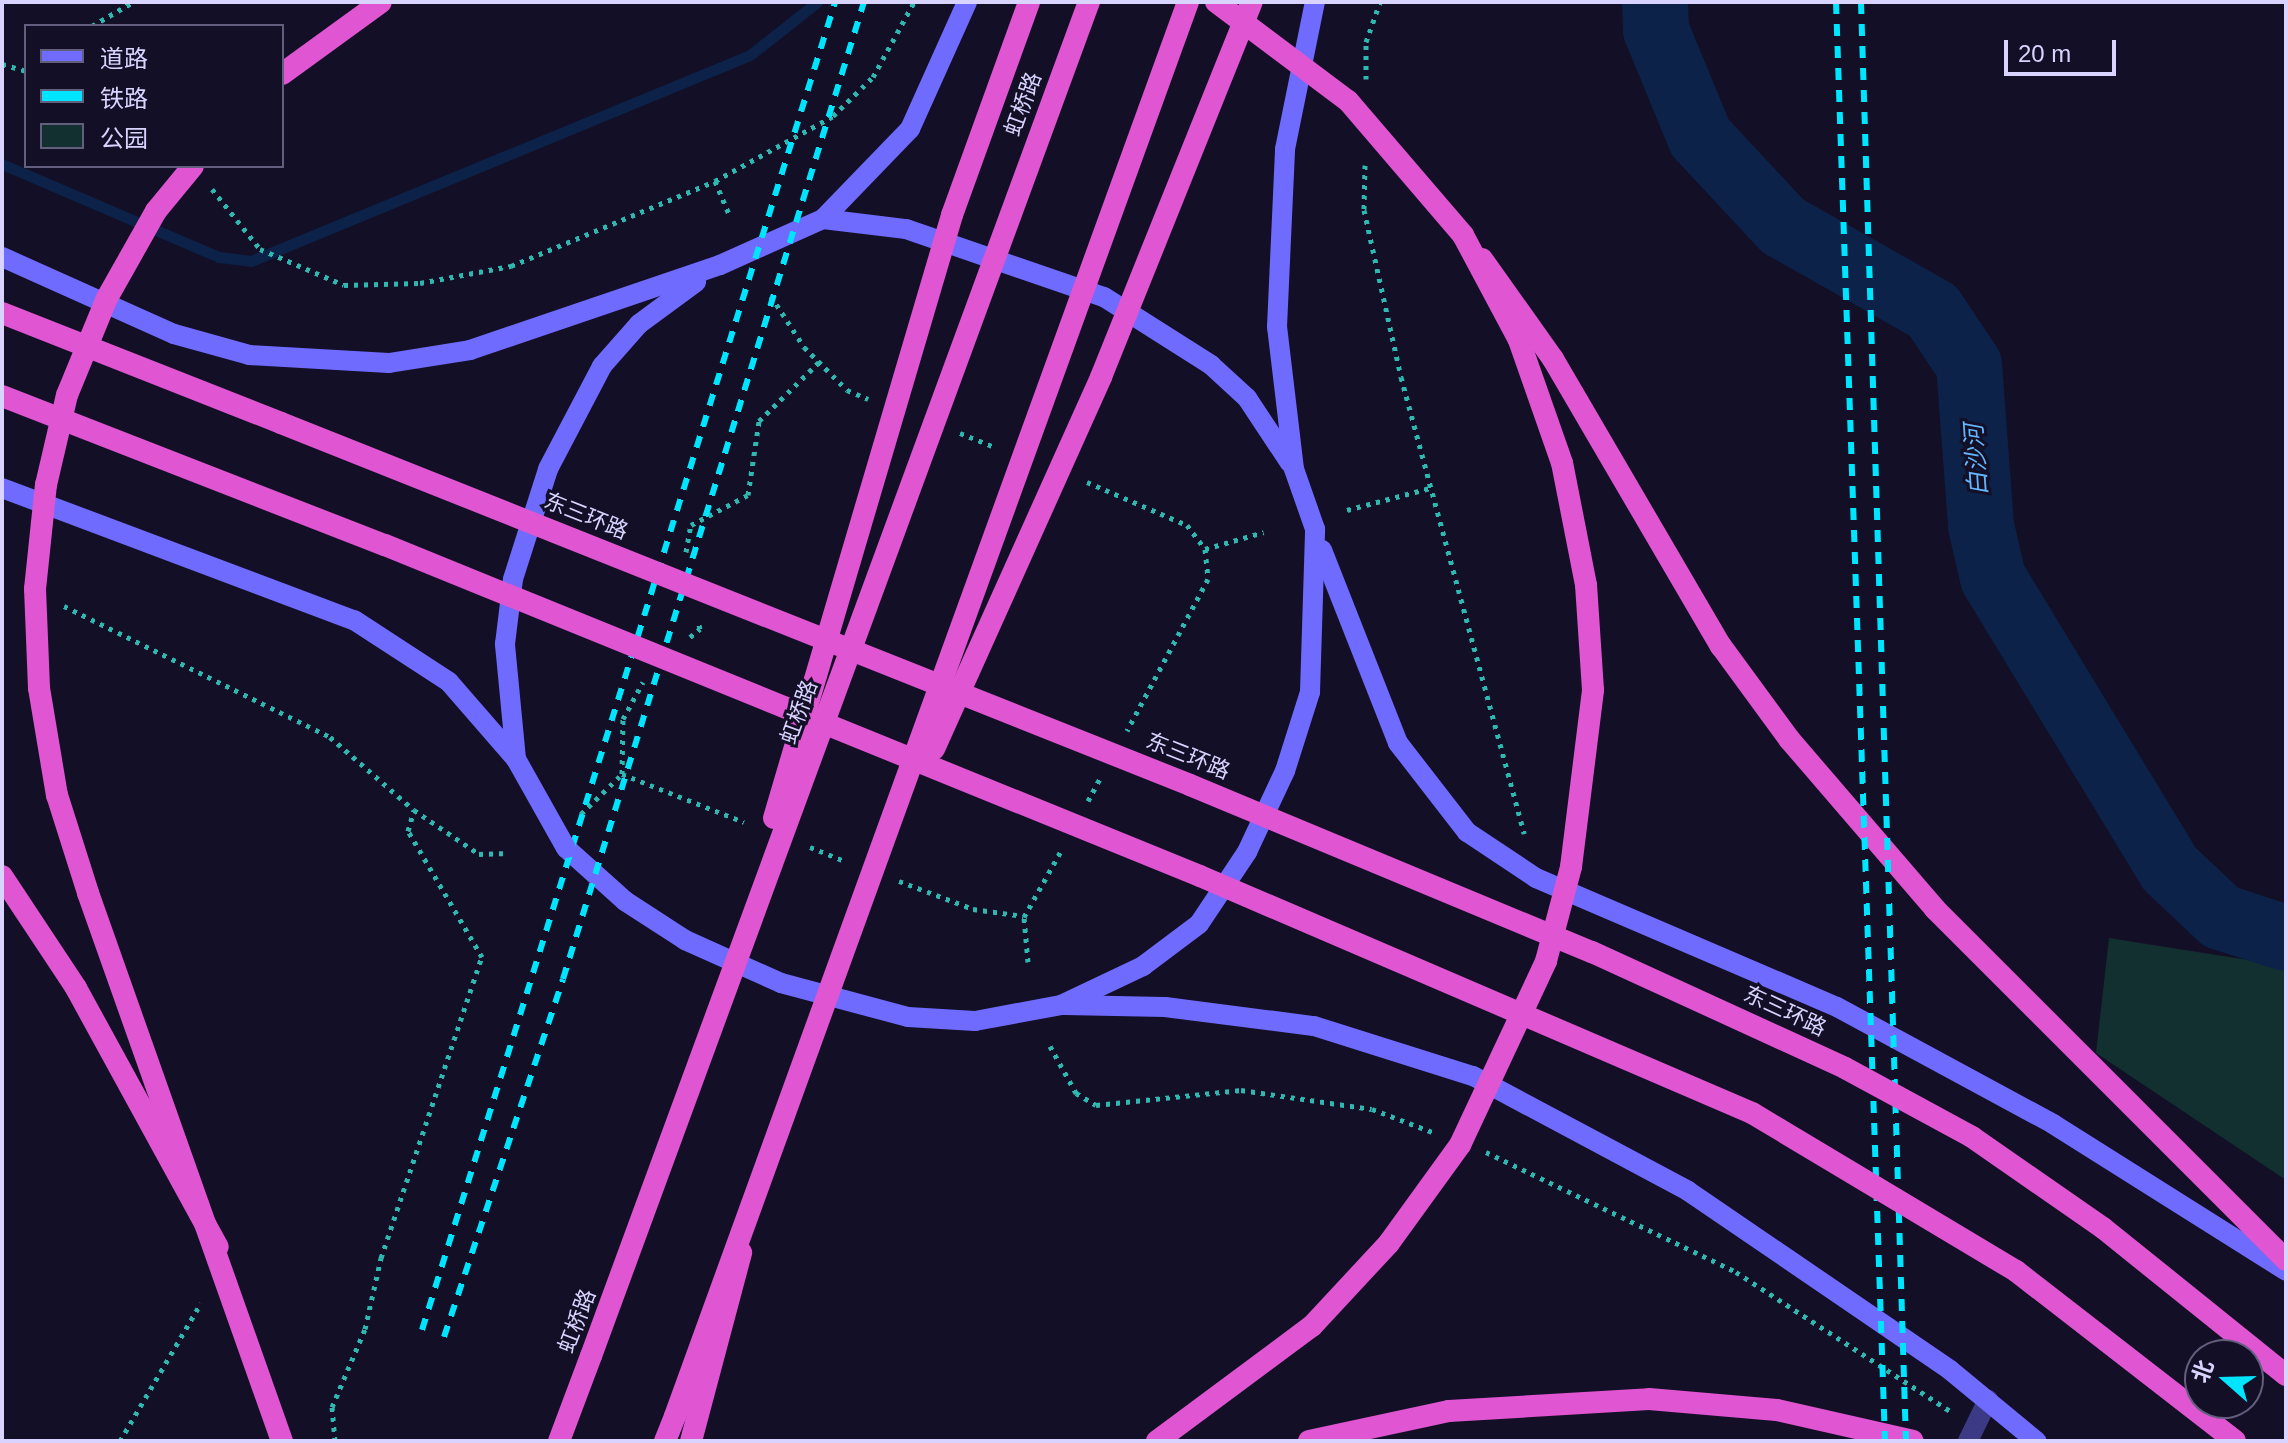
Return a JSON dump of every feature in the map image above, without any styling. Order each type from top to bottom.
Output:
[{"type":"highway","points":[[284,73],[381,2]]},
{"type":"highway","points":[[677,1127],[948,229],[1029,2]]},
{"type":"highway","name":"虹桥路","points":[[559,1441],[1089,2]]},
{"type":"highway","points":[[665,1441],[1188,2]]},
{"type":"highway","points":[[1216,2],[1348,101],[1463,235],[1553,359],[1721,646],[1789,739],[1935,909],[2286,1260]]},
{"type":"highway","points":[[874,872],[1020,564],[1252,2]]},
{"type":"highway","points":[[191,168],[156,211],[107,298],[67,395],[46,485],[35,589],[39,688],[57,795],[218,1247],[282,1441]]},
{"type":"highway","points":[[1157,1441],[1312,1326],[1389,1243],[1460,1145],[1509,1052],[1546,961],[1571,867],[1593,690],[1586,585],[1562,463],[1533,381],[1463,235]]},
{"type":"highway","name":"东三环路","points":[[2,313],[1190,785],[1734,1015],[1972,1137],[2140,1257],[2286,1375]]},
{"type":"highway","points":[[2,396],[839,727],[1752,1113],[2016,1271],[2235,1441]]},
{"type":"highway","points":[[2,876],[99,1027],[218,1247]]},
{"type":"highway","points":[[691,1441],[725,1334],[753,1196]]},
{"type":"highway","points":[[1309,1441],[1449,1411],[1649,1399],[1777,1410],[1913,1441]]},
{"type":"main road","points":[[2,257],[174,334],[315,364],[389,363],[470,350],[720,265],[823,219],[910,129],[967,2]]},
{"type":"main road","points":[[1315,2],[1287,134],[1279,247],[1278,343],[1294,469],[1365,674],[1417,774],[1467,832],[1536,878],[1837,1007],[2053,1124],[2286,1271]]},
{"type":"main road","points":[[823,219],[906,229],[1104,297],[1211,365],[1247,398],[1294,469]]},
{"type":"main road","points":[[516,759],[505,644],[513,579],[548,469],[602,366],[639,324],[720,265]]},
{"type":"main road","points":[[2,488],[354,620],[449,682],[516,759],[566,848],[625,901],[685,940],[850,1006],[975,1021],[1061,1005],[1165,1007],[1314,1026],[1473,1076],[1688,1191],[1984,1408],[2036,1441]]},
{"type":"main road","points":[[1061,1005],[1143,966],[1199,924],[1247,852],[1285,771],[1310,692],[1315,529]]},
{"type":"street","points":[[1968,1441],[1984,1408]]},
{"type":"path","points":[[95,24],[133,2]]},
{"type":"path","points":[[208,185],[260,249],[344,285],[420,283],[511,266],[715,181],[833,116],[873,77],[914,2]]},
{"type":"path","points":[[1366,88],[1366,42],[1380,2]]},
{"type":"path","points":[[2,64],[24,70]]},
{"type":"path","points":[[1365,149],[1364,210],[1430,488],[1536,878]]},
{"type":"path","points":[[715,181],[730,216]]},
{"type":"path","points":[[771,296],[819,362],[847,390],[876,402]]},
{"type":"path","points":[[949,429],[1008,452]]},
{"type":"path","points":[[1081,480],[1187,525],[1205,549],[1208,579],[1124,735]]},
{"type":"path","points":[[1347,510],[1430,488]]},
{"type":"path","points":[[1205,549],[1264,532]]},
{"type":"path","points":[[48,598],[330,737],[414,810],[479,854],[509,853]]},
{"type":"path","points":[[1086,805],[1109,763]]},
{"type":"path","points":[[581,814],[622,774],[759,828]]},
{"type":"path","points":[[335,1441],[332,1407],[365,1329],[381,1258],[482,957],[408,831],[414,810]]},
{"type":"path","points":[[1028,962],[1024,917],[1070,833]]},
{"type":"path","points":[[801,844],[973,909],[1024,917]]},
{"type":"path","points":[[1050,1046],[1076,1093],[1096,1105],[1241,1090],[1372,1109],[1446,1137]]},
{"type":"path","points":[[1475,1148],[1549,1176],[1736,1272],[1943,1410],[1984,1408]]},
{"type":"green space","points":[[2109,938],[2286,966],[2286,1180],[2096,1053]]},
{"type":"waterway","points":[[2,164],[219,257],[251,261],[750,55],[817,2]]},
{"type":"waterway","name":"白沙河","points":[[1655,2],[1656,30],[1700,137],[1783,226],[1933,311],[1969,365],[1981,526],[1993,578],[2169,868],[2221,917],[2286,938]]},
{"type":"railway","points":[[422,1330],[835,2]]},
{"type":"railway","points":[[444,1337],[563,979],[864,2]]},
{"type":"railway","points":[[1836,2],[1885,1441]]},
{"type":"railway","points":[[1861,2],[1906,1441]]}]
